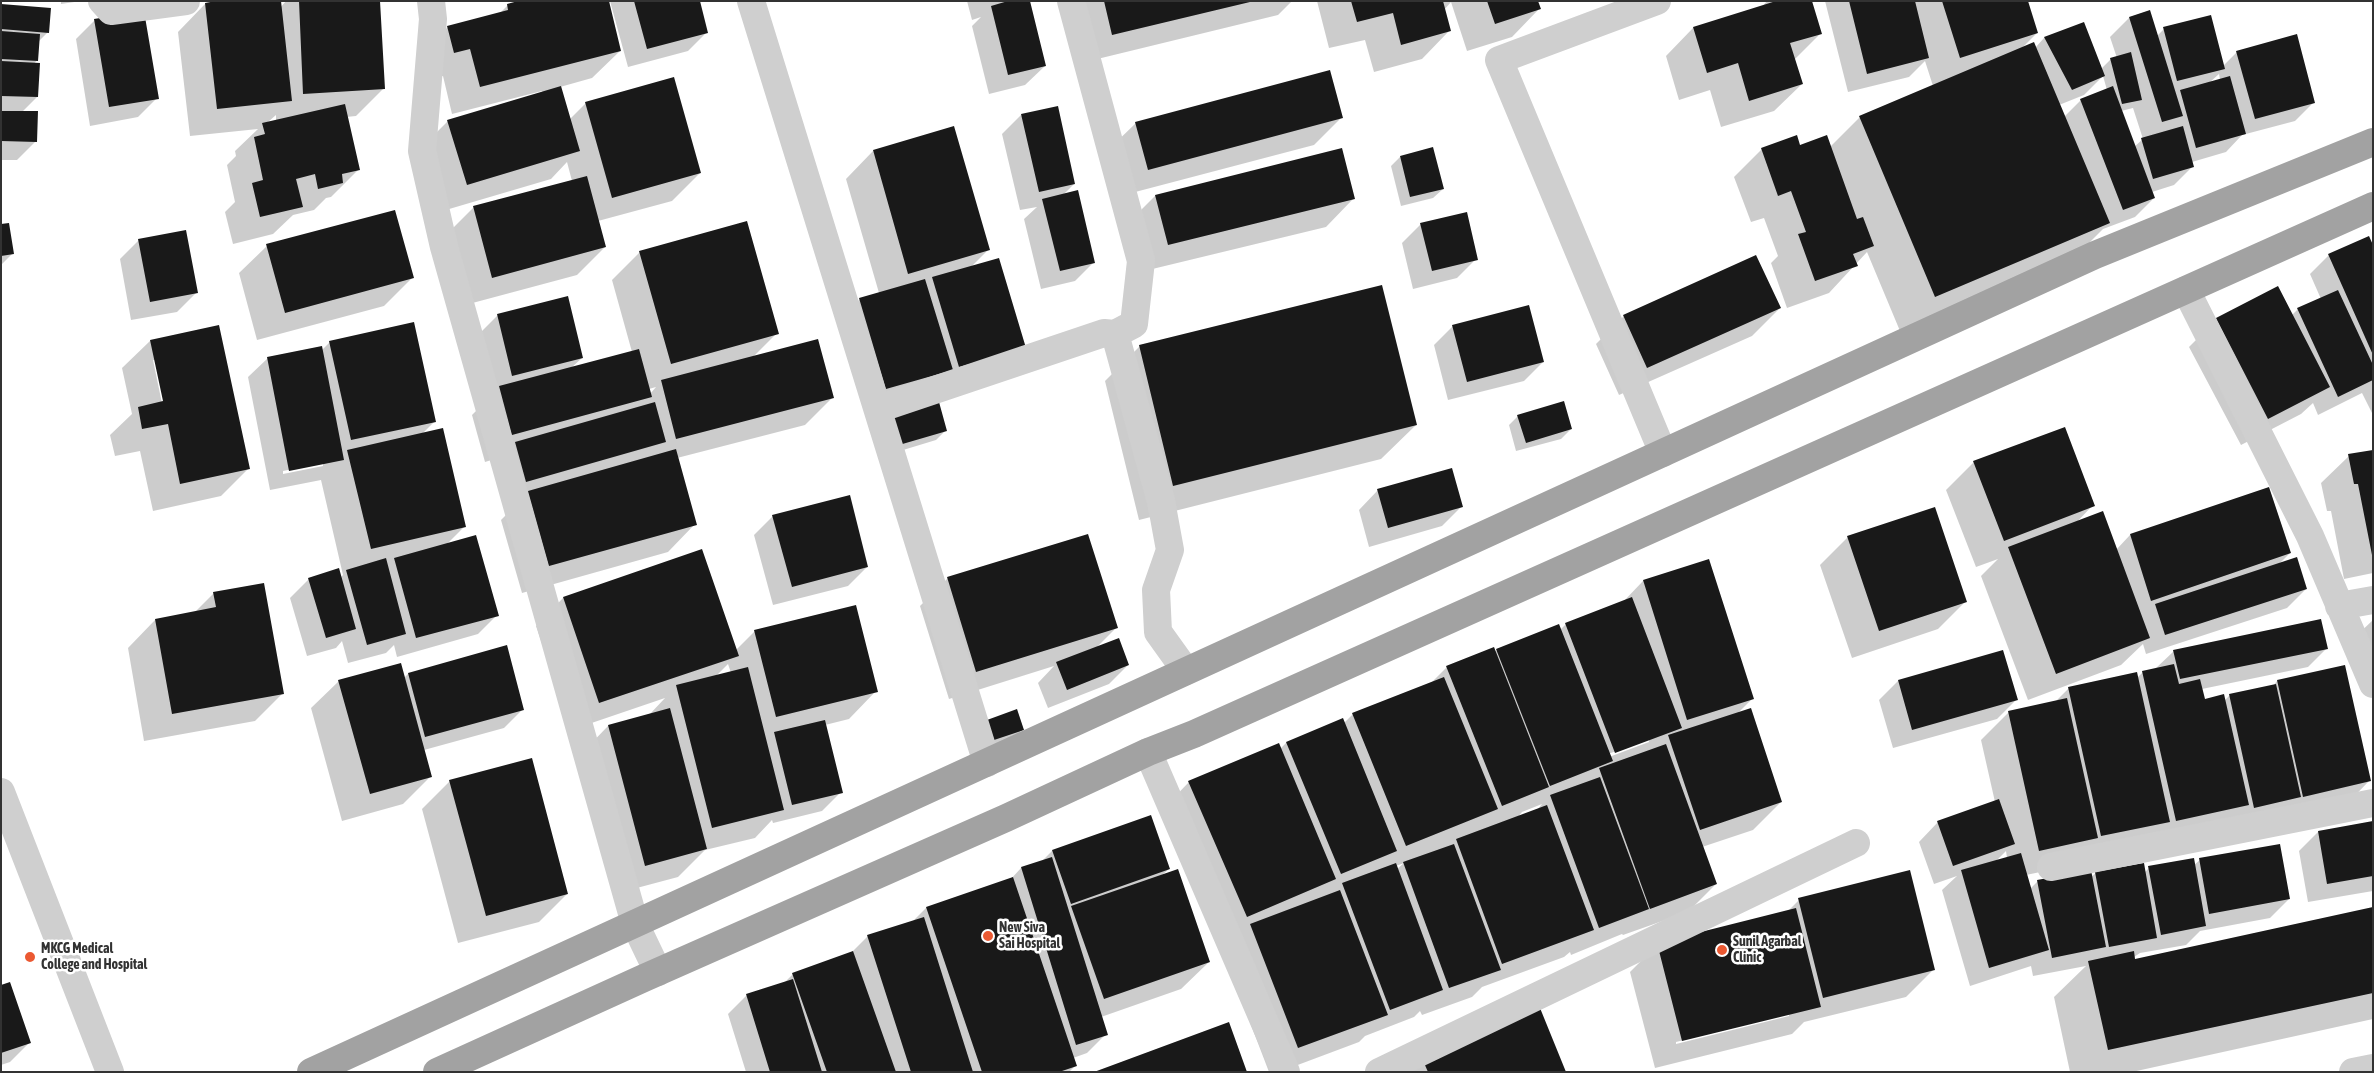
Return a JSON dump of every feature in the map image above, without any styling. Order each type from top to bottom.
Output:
[{"type":"highway","points":[[311,1072],[2095,255],[2373,142]]},
{"type":"highway","points":[[437,1072],[1006,818],[1148,752],[1194,734],[2373,206]]},
{"type":"street","points":[[102,1],[111,11],[186,1]]},
{"type":"street","points":[[431,1],[433,19],[422,151],[447,256],[635,924],[658,972]]},
{"type":"street","points":[[751,1],[987,763]]},
{"type":"street","points":[[878,409],[1104,332],[1115,334],[1134,324],[1141,261],[1071,1]]},
{"type":"street","points":[[1657,1],[1499,60],[1663,453]]},
{"type":"street","points":[[2186,290],[2310,536],[2373,684]]},
{"type":"street","points":[[1115,334],[1161,501],[1170,550],[1156,590],[1158,632],[1186,671]]},
{"type":"street","points":[[2339,606],[2373,600]]},
{"type":"street","points":[[1148,752],[1286,1072]]},
{"type":"street","points":[[1,792],[110,1072]]},
{"type":"street","points":[[2051,866],[2373,803]]},
{"type":"street","points":[[1379,1072],[1856,843]]},
{"type":"street","points":[[2353,1072],[2373,1068]]},
{"type":"building","points":[[216,1],[281,1],[292,101],[217,109],[205,3]]},
{"type":"building","points":[[299,1],[380,1],[385,89],[303,94]]},
{"type":"building","points":[[518,1],[609,1],[621,51],[480,87],[470,49],[454,53],[447,26],[508,10],[507,4]]},
{"type":"building","points":[[634,1],[700,1],[708,33],[647,49]]},
{"type":"building","points":[[1008,1],[1030,1],[1046,66],[1008,75],[991,6]]},
{"type":"building","points":[[1104,1],[1249,1],[1250,2],[1112,35]]},
{"type":"building","points":[[1351,1],[1443,1],[1451,31],[1401,45],[1393,13],[1357,22]]},
{"type":"building","points":[[1487,1],[1538,1],[1541,9],[1495,24]]},
{"type":"building","points":[[1776,1],[1812,1],[1822,34],[1790,43],[1803,84],[1749,101],[1738,63],[1707,73],[1693,27]]},
{"type":"building","points":[[1849,1],[1915,1],[1929,58],[1867,74]]},
{"type":"building","points":[[1942,1],[2028,1],[2038,33],[1960,58]]},
{"type":"building","points":[[1,4],[51,8],[49,33],[1,29]]},
{"type":"building","points":[[2150,10],[2183,116],[2162,122],[2129,17]]},
{"type":"building","points":[[144,11],[159,99],[109,107],[94,19]]},
{"type":"building","points":[[2211,15],[2225,69],[2177,81],[2163,27]]},
{"type":"building","points":[[2084,22],[2105,76],[2072,90],[2044,37]]},
{"type":"building","points":[[1,31],[40,34],[38,61],[1,59]]},
{"type":"building","points":[[2297,34],[2315,103],[2255,119],[2236,51]]},
{"type":"building","points":[[2034,42],[2110,223],[1935,297],[1859,116]]},
{"type":"building","points":[[2131,52],[2142,100],[2122,104],[2110,58]]},
{"type":"building","points":[[1,61],[40,63],[38,97],[1,96]]},
{"type":"building","points":[[1330,70],[1343,118],[1148,170],[1135,122]]},
{"type":"building","points":[[2230,76],[2246,134],[2196,148],[2180,90]]},
{"type":"building","points":[[674,77],[701,173],[612,198],[585,102]]},
{"type":"building","points":[[561,86],[580,151],[467,185],[447,120]]},
{"type":"building","points":[[2113,86],[2155,198],[2123,210],[2080,99]]},
{"type":"building","points":[[345,104],[360,170],[342,174],[343,183],[318,189],[315,174],[296,179],[303,207],[260,217],[252,183],[263,180],[254,137],[265,134],[262,123]]},
{"type":"building","points":[[1058,106],[1075,184],[1039,192],[1021,114]]},
{"type":"building","points":[[1,111],[38,111],[37,142],[1,141]]},
{"type":"building","points":[[954,126],[990,250],[908,274],[873,150]]},
{"type":"building","points":[[2183,126],[2194,167],[2153,179],[2141,138]]},
{"type":"building","points":[[1797,135],[1800,145],[1827,135],[1857,219],[1863,217],[1874,246],[1853,254],[1858,266],[1815,281],[1798,234],[1806,232],[1791,191],[1778,196],[1761,148]]},
{"type":"building","points":[[1433,147],[1444,189],[1410,197],[1400,156]]},
{"type":"building","points":[[1342,148],[1355,199],[1168,245],[1155,195]]},
{"type":"building","points":[[587,176],[606,247],[492,278],[473,206]]},
{"type":"building","points":[[1078,190],[1095,263],[1060,271],[1042,199]]},
{"type":"building","points":[[395,210],[414,278],[285,313],[266,244]]},
{"type":"building","points":[[1467,212],[1478,260],[1432,271],[1420,223]]},
{"type":"building","points":[[747,221],[779,334],[671,364],[639,251]]},
{"type":"building","points":[[9,223],[14,254],[1,256],[1,224]]},
{"type":"building","points":[[186,230],[198,293],[150,302],[138,239]]},
{"type":"building","points":[[2369,236],[2373,245],[2373,355],[2328,254]]},
{"type":"building","points":[[1756,255],[1781,308],[1647,368],[1623,315]]},
{"type":"building","points":[[999,258],[1026,348],[959,367],[932,277]]},
{"type":"building","points":[[925,279],[953,370],[886,389],[859,298]]},
{"type":"building","points":[[1382,285],[1417,425],[1173,486],[1139,345]]},
{"type":"building","points":[[2278,286],[2330,387],[2268,419],[2216,318]]},
{"type":"building","points":[[2338,290],[2373,365],[2373,380],[2338,397],[2297,308]]},
{"type":"building","points":[[568,296],[583,358],[512,376],[497,314]]},
{"type":"building","points":[[1529,305],[1544,362],[1467,382],[1452,325]]},
{"type":"building","points":[[414,322],[436,422],[351,440],[329,341]]},
{"type":"building","points":[[219,325],[250,469],[180,484],[168,424],[142,429],[138,407],[163,401],[150,340]]},
{"type":"building","points":[[818,339],[834,398],[676,439],[661,380]]},
{"type":"building","points":[[322,346],[344,460],[289,471],[267,357]]},
{"type":"building","points":[[639,349],[652,397],[512,435],[499,386]]},
{"type":"building","points":[[1564,401],[1572,429],[1526,443],[1517,415]]},
{"type":"building","points":[[655,402],[666,442],[526,482],[515,442]]},
{"type":"building","points":[[939,402],[947,431],[899,445],[890,416]]},
{"type":"building","points":[[2065,427],[2095,506],[2004,541],[1973,461]]},
{"type":"building","points":[[443,428],[466,527],[371,549],[347,450]]},
{"type":"building","points":[[676,449],[697,525],[549,566],[528,491]]},
{"type":"building","points":[[2373,450],[2372,555],[2358,484],[2354,484],[2348,454]]},
{"type":"building","points":[[1452,468],[1463,507],[1388,528],[1377,489]]},
{"type":"building","points":[[2269,487],[2291,553],[2151,601],[2130,534]]},
{"type":"building","points":[[850,495],[868,567],[792,587],[772,515]]},
{"type":"building","points":[[1935,507],[1967,602],[1879,631],[1847,536]]},
{"type":"building","points":[[2103,511],[2150,638],[2056,674],[2008,547]]},
{"type":"building","points":[[1088,534],[1118,628],[976,672],[947,577]]},
{"type":"building","points":[[476,535],[499,616],[416,638],[394,558]]},
{"type":"building","points":[[702,549],[739,656],[599,703],[563,597]]},
{"type":"building","points":[[2297,557],[2307,589],[2165,635],[2155,604]]},
{"type":"building","points":[[386,558],[406,634],[367,645],[346,570]]},
{"type":"building","points":[[1709,559],[1754,699],[1687,720],[1643,580]]},
{"type":"building","points":[[339,568],[356,629],[326,638],[308,578]]},
{"type":"building","points":[[264,583],[284,694],[172,714],[155,619],[216,607],[213,592]]},
{"type":"building","points":[[1632,597],[1682,728],[1615,753],[1565,623]]},
{"type":"building","points":[[856,605],[878,692],[776,717],[754,630]]},
{"type":"building","points":[[2321,619],[2328,649],[2180,679],[2173,650]]},
{"type":"building","points":[[1559,624],[1613,761],[1550,786],[1496,649]]},
{"type":"building","points":[[1119,638],[1129,665],[1067,690],[1056,662]]},
{"type":"building","points":[[507,645],[524,710],[425,737],[408,673]]},
{"type":"building","points":[[1494,647],[1549,787],[1502,806],[1446,666]]},
{"type":"building","points":[[2003,650],[2018,700],[1912,730],[1898,680]]},
{"type":"building","points":[[401,663],[432,777],[370,794],[338,680]]},
{"type":"building","points":[[2174,664],[2179,684],[2200,679],[2205,699],[2224,694],[2249,805],[2176,821],[2142,671]]},
{"type":"building","points":[[2345,665],[2371,781],[2303,797],[2277,680]]},
{"type":"building","points":[[748,667],[784,810],[712,828],[676,685]]},
{"type":"building","points":[[2137,672],[2170,822],[2101,836],[2068,687]]},
{"type":"building","points":[[1444,677],[1498,809],[1406,846],[1352,713]]},
{"type":"building","points":[[2276,684],[2301,797],[2254,808],[2229,694]]},
{"type":"building","points":[[2067,698],[2098,838],[2039,851],[2008,711]]},
{"type":"building","points":[[670,708],[707,849],[645,866],[608,725]]},
{"type":"building","points":[[1751,708],[1782,802],[1700,830],[1668,735]]},
{"type":"building","points":[[1017,709],[1024,730],[994,740],[987,720]]},
{"type":"building","points":[[1343,718],[1397,851],[1341,874],[1286,742]]},
{"type":"building","points":[[825,720],[843,793],[792,805],[774,732]]},
{"type":"building","points":[[1279,743],[1336,879],[1247,917],[1188,781]]},
{"type":"building","points":[[1666,744],[1717,884],[1650,909],[1599,768]]},
{"type":"building","points":[[532,758],[568,894],[486,916],[449,780]]},
{"type":"building","points":[[1600,777],[1649,909],[1599,928],[1550,795]]},
{"type":"building","points":[[1999,799],[2015,844],[1953,866],[1937,821]]},
{"type":"building","points":[[1547,805],[1594,930],[1502,964],[1456,839]]},
{"type":"building","points":[[1151,815],[1170,869],[1071,904],[1052,850]]},
{"type":"building","points":[[2373,821],[2373,876],[2327,884],[2318,831]]},
{"type":"building","points":[[1454,844],[1501,970],[1449,988],[1403,862]]},
{"type":"building","points":[[2280,844],[2290,899],[2209,914],[2199,858]]},
{"type":"building","points":[[2021,853],[2049,950],[1989,968],[1961,870]]},
{"type":"building","points":[[1052,857],[1108,1035],[1076,1045],[1021,867]]},
{"type":"building","points":[[2194,858],[2206,926],[2161,935],[2148,866]]},
{"type":"building","points":[[1396,863],[1443,990],[1390,1010],[1342,883]]},
{"type":"building","points":[[2144,863],[2157,938],[2109,947],[2095,872]]},
{"type":"building","points":[[1178,869],[1210,962],[1104,999],[1071,906]]},
{"type":"building","points":[[1910,870],[1935,970],[1823,998],[1798,898]]},
{"type":"building","points":[[2091,870],[2106,947],[2052,958],[2037,880]]},
{"type":"building","points":[[1013,877],[1077,1066],[1059,1072],[982,1072],[926,907]]},
{"type":"building","points":[[1340,890],[1388,1015],[1298,1048],[1250,924]]},
{"type":"building","points":[[2373,907],[2373,993],[2108,1050],[2088,961],[2134,951],[2135,959]]},
{"type":"building","points":[[1796,908],[1821,1007],[1682,1041],[1657,943]]},
{"type":"building","points":[[924,917],[973,1072],[911,1072],[867,935]]},
{"type":"building","points":[[853,951],[896,1072],[827,1072],[792,973]]},
{"type":"building","points":[[793,979],[822,1072],[770,1072],[746,994]]},
{"type":"building","points":[[10,982],[31,1043],[1,1053],[1,985]]},
{"type":"building","points":[[1540,1008],[1566,1072],[1428,1072],[1421,1056]]},
{"type":"building","points":[[1229,1022],[1247,1072],[1094,1072]]},
{"type":"place","name":"New Siva Sai Hospital","points":[[988,936]]},
{"type":"place","name":"Sunil Agarbal Clinic","points":[[1722,950]]},
{"type":"place","name":"MKCG Medical College and Hospital","points":[[30,957]]}]
